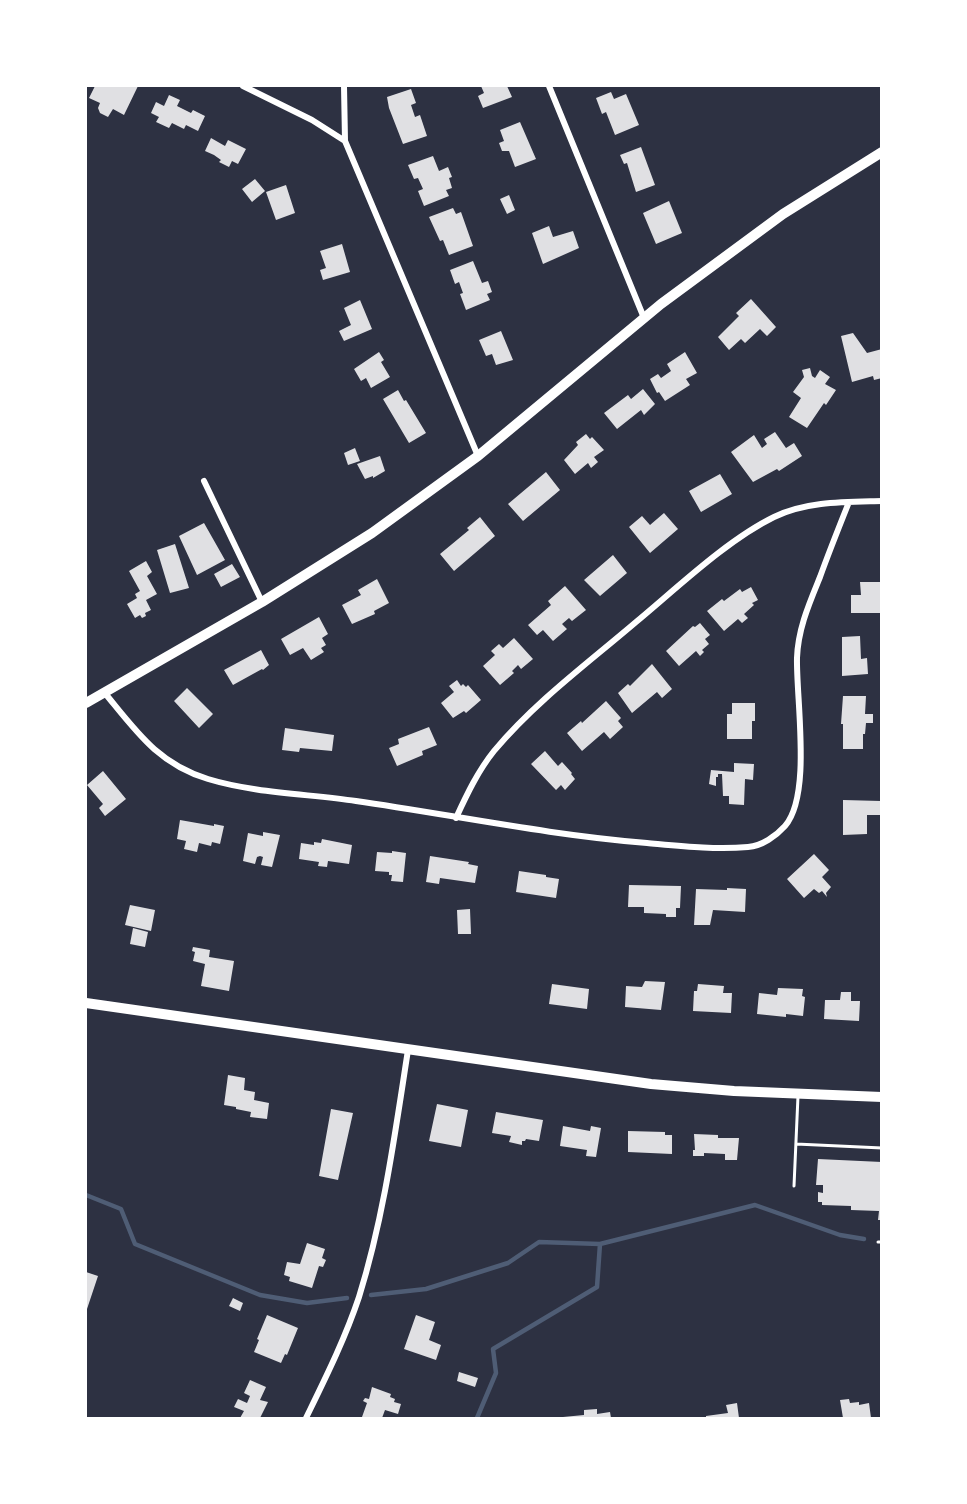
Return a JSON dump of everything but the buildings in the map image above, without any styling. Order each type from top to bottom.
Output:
[{"type":"main road","points":[[86,703],[262,602],[372,533],[477,456],[644,318],[783,214],[882,152]]},
{"type":"main road","points":[[86,1003],[651,1084],[734,1091],[882,1098]]},
{"type":"street","points":[[243,86],[312,120],[345,141]]},
{"type":"street","points":[[344,86],[345,141],[477,456]]},
{"type":"street","points":[[549,86],[644,318]]},
{"type":"street","points":[[204,481],[262,602]]},
{"type":"street","points":[[456,818],[474,779],[494,751],[531,711],[744,534],[775,517],[825,504],[882,501]]},
{"type":"street","points":[[104,692],[148,746],[171,763],[208,779],[265,790],[356,801],[582,837],[687,846],[748,847],[761,844],[783,828],[794,809],[800,778],[797,659],[799,633],[849,502]]},
{"type":"street","points":[[306,1419],[344,1338],[359,1297],[375,1239],[408,1050]]},
{"type":"lane","points":[[794,1186],[798,1094]]},
{"type":"lane","points":[[796,1144],[882,1148]]},
{"type":"waterway","points":[[86,1195],[121,1209],[135,1244],[260,1295],[307,1303],[347,1298]]},
{"type":"waterway","points":[[371,1295],[426,1289],[508,1263],[539,1242],[600,1244],[755,1205],[840,1235],[864,1239]]},
{"type":"waterway","points":[[477,1418],[496,1373],[493,1349],[597,1287],[600,1244]]}]
